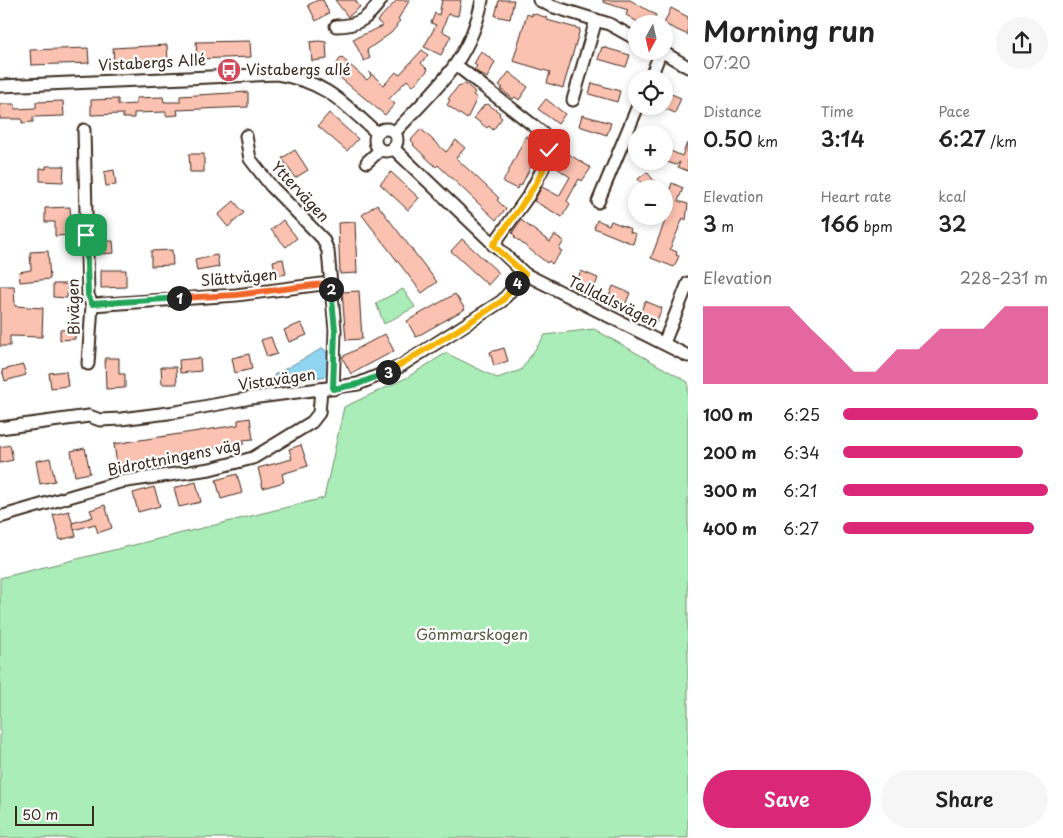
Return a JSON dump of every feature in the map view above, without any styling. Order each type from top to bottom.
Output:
[{"type":"street","points":[[336,26],[357,24],[367,17],[382,0]]},
{"type":"street","points":[[394,133],[456,66],[474,30],[482,0]]},
{"type":"street","points":[[539,0],[550,6],[609,24],[628,35]]},
{"type":"street","points":[[573,100],[596,20]]},
{"type":"street","points":[[673,58],[688,67]]},
{"type":"street","points":[[456,66],[543,133],[548,141],[549,155],[541,173],[523,204],[493,245]]},
{"type":"street","name":"Vistabergs Allé","points":[[0,86],[277,74],[301,78],[329,91],[377,133]]},
{"type":"street","points":[[598,202],[634,115]]},
{"type":"street","points":[[384,129],[394,133],[397,139],[393,148],[387,151],[380,150],[375,142],[377,133],[384,129]]},
{"type":"street","name":"Bivägen","points":[[84,130],[88,295],[92,304],[88,364]]},
{"type":"street","name":"Yttervägen","points":[[246,136],[250,159],[270,186],[323,239],[328,251],[335,330],[327,389]]},
{"type":"street","points":[[393,148],[525,274]]},
{"type":"street","points":[[367,162],[380,150]]},
{"type":"street","name":"Vistavägen","points":[[0,428],[89,416],[100,420],[121,419],[176,412],[251,398],[358,384],[399,367],[481,308],[502,301],[525,274]]},
{"type":"street","name":"Talldalsvägen","points":[[525,274],[688,356]]},
{"type":"street","name":"Slättvägen","points":[[92,304],[236,295],[330,283]]},
{"type":"street","points":[[664,343],[688,283]]},
{"type":"street","name":"Bidrottningens väg","points":[[0,517],[120,482],[210,469],[253,458],[312,422],[319,413],[327,389]]},
{"type":"green space","points":[[403,289],[415,307],[384,324],[376,303]]},
{"type":"green space","name":"Gömmarskogen","points":[[594,329],[688,382],[688,838],[0,838],[0,578],[324,498],[344,407],[406,378],[446,353],[497,378],[521,370],[545,335]]},
{"type":"water","points":[[323,348],[328,354],[328,376],[275,384],[274,375]]},
{"type":"building","points":[[318,0],[323,0],[329,13],[316,21],[308,5]]},
{"type":"building","points":[[335,0],[355,0],[360,7],[348,17]]},
{"type":"building","points":[[397,0],[410,0],[398,19],[400,21],[397,26],[391,33],[367,50],[370,58],[364,61],[353,39],[383,26],[377,21]]},
{"type":"building","points":[[442,0],[461,0],[458,16],[448,14],[442,31],[451,36],[441,55],[424,47],[436,25],[431,23],[435,13],[439,15]]},
{"type":"building","points":[[499,0],[514,0],[510,19],[495,16]]},
{"type":"building","points":[[603,0],[630,0],[656,15],[628,16],[626,15],[628,10],[603,2]]},
{"type":"building","points":[[671,8],[688,17],[688,35],[673,28],[673,15],[668,15]]},
{"type":"building","points":[[532,13],[548,18],[547,20],[580,29],[563,88],[547,83],[550,72],[513,61],[527,14],[532,16]]},
{"type":"building","points":[[250,41],[251,57],[197,59],[196,42]]},
{"type":"building","points":[[310,42],[326,42],[327,59],[312,61]]},
{"type":"building","points":[[167,45],[168,60],[114,63],[113,48]]},
{"type":"building","points":[[602,47],[628,54],[628,60],[626,67],[598,59]]},
{"type":"building","points":[[88,48],[89,63],[31,65],[30,50]]},
{"type":"building","points":[[422,50],[428,55],[421,63],[428,70],[413,86],[407,80],[389,99],[395,104],[385,115],[338,76],[343,71],[336,65],[341,57],[367,80],[371,76],[369,72],[384,85],[396,72],[399,75]]},
{"type":"building","points":[[481,51],[495,62],[487,78],[474,70],[477,66],[474,64]]},
{"type":"building","points":[[509,72],[528,87],[519,100],[515,97],[513,99],[499,85]]},
{"type":"building","points":[[592,83],[620,91],[617,102],[589,94]]},
{"type":"building","points":[[466,84],[475,92],[473,95],[477,98],[467,119],[447,105],[450,100],[448,99],[459,85],[460,87]]},
{"type":"building","points":[[248,92],[248,107],[177,110],[178,115],[166,116],[166,112],[134,113],[134,118],[123,118],[123,114],[91,115],[91,100],[118,99],[118,105],[136,104],[136,98],[163,97],[164,102],[180,102],[180,96]]},
{"type":"building","points":[[673,95],[681,98],[675,113],[673,112]]},
{"type":"building","points":[[546,99],[565,114],[558,124],[538,109]]},
{"type":"building","points":[[63,101],[64,116],[33,117],[33,122],[22,123],[22,119],[0,119],[0,104],[15,104],[15,109],[36,108],[36,102]]},
{"type":"building","points":[[485,104],[488,104],[500,113],[499,115],[502,118],[493,130],[489,126],[487,128],[474,118]]},
{"type":"building","points":[[329,113],[358,139],[347,151],[318,126]]},
{"type":"building","points":[[582,115],[611,123],[607,135],[579,126]]},
{"type":"building","points":[[421,129],[446,152],[456,140],[465,148],[456,158],[499,198],[497,200],[506,209],[496,220],[438,165],[436,167],[413,145],[411,140]]},
{"type":"building","points":[[526,136],[540,143],[538,147],[540,148],[521,186],[519,185],[517,189],[503,182]]},
{"type":"building","points":[[687,143],[688,171],[678,167],[680,162],[676,165],[673,164],[673,152],[682,156]]},
{"type":"building","points":[[295,150],[308,170],[295,178],[282,158]]},
{"type":"building","points":[[562,150],[591,168],[582,181],[579,179],[567,201],[570,204],[562,217],[534,201],[542,187],[559,196],[570,177],[554,164]]},
{"type":"building","points":[[189,154],[204,154],[204,172],[190,172]]},
{"type":"building","points":[[46,166],[64,166],[63,182],[40,181],[40,168],[46,169]]},
{"type":"building","points":[[114,170],[116,185],[106,186],[104,172]]},
{"type":"building","points":[[391,172],[419,198],[408,210],[380,184]]},
{"type":"building","points":[[647,172],[653,180],[639,180]]},
{"type":"building","points":[[673,183],[683,188],[678,201],[688,204],[686,220],[683,218],[670,249],[677,252],[676,255],[679,256],[674,267],[651,258],[663,225],[673,225]]},
{"type":"building","points":[[234,201],[244,213],[228,227],[218,215]]},
{"type":"building","points":[[377,204],[437,282],[422,293],[362,215]]},
{"type":"building","points":[[70,207],[72,235],[55,236],[55,222],[45,222],[45,208]]},
{"type":"building","points":[[283,220],[297,238],[286,247],[271,230]]},
{"type":"building","points":[[521,220],[550,242],[555,235],[564,241],[559,249],[562,251],[552,264],[549,261],[547,263],[514,237],[512,233]]},
{"type":"building","points":[[597,220],[609,225],[611,221],[631,229],[630,232],[636,234],[633,244],[594,228]]},
{"type":"building","points":[[355,222],[357,273],[340,274],[338,223]]},
{"type":"building","points":[[462,239],[499,273],[488,285],[451,251]]},
{"type":"building","points":[[98,241],[113,241],[114,253],[99,254]]},
{"type":"building","points":[[172,250],[173,265],[151,266],[151,251]]},
{"type":"building","points":[[48,251],[50,279],[20,282],[19,272],[31,270],[30,252]]},
{"type":"building","points":[[217,255],[219,267],[197,271],[195,259]]},
{"type":"building","points":[[283,259],[286,274],[276,276],[273,261]]},
{"type":"building","points":[[101,270],[126,270],[126,287],[101,288]]},
{"type":"building","points":[[581,271],[598,278],[592,294],[589,293],[588,295],[576,290],[577,288],[574,287]]},
{"type":"building","points":[[53,284],[68,284],[67,298],[53,297]]},
{"type":"building","points":[[0,286],[14,286],[15,306],[43,308],[42,337],[10,336],[10,346],[0,346]]},
{"type":"building","points":[[613,286],[630,293],[624,308],[621,307],[620,310],[608,305],[609,302],[607,301]]},
{"type":"building","points":[[359,291],[362,339],[346,340],[342,292]]},
{"type":"building","points":[[455,294],[465,309],[416,337],[407,321]]},
{"type":"building","points":[[645,301],[662,308],[656,323],[653,322],[652,324],[640,319],[641,317],[639,316]]},
{"type":"building","points":[[301,323],[307,335],[289,342],[284,330]]},
{"type":"building","points":[[75,329],[75,339],[60,340],[60,330]]},
{"type":"building","points":[[385,334],[394,351],[351,374],[342,357]]},
{"type":"building","points":[[271,337],[277,354],[267,357],[261,340]]},
{"type":"building","points":[[504,348],[508,361],[494,366],[490,352]]},
{"type":"building","points":[[249,354],[252,369],[235,373],[232,358]]},
{"type":"building","points":[[105,358],[119,358],[119,374],[125,374],[125,388],[106,389]]},
{"type":"building","points":[[200,358],[201,371],[180,373],[179,360]]},
{"type":"building","points":[[23,365],[26,375],[5,381],[2,370]]},
{"type":"building","points":[[161,367],[176,367],[177,384],[162,384]]},
{"type":"building","points":[[66,371],[68,386],[51,388],[49,373]]},
{"type":"building","points":[[250,418],[253,439],[243,440],[244,444],[179,453],[179,455],[117,465],[114,444],[238,425],[238,420]]},
{"type":"building","points":[[10,445],[13,460],[0,463],[0,447]]},
{"type":"building","points":[[301,445],[308,466],[282,474],[284,482],[263,488],[258,468],[292,459],[289,449]]},
{"type":"building","points":[[85,448],[90,473],[75,476],[71,451]]},
{"type":"building","points":[[50,458],[55,481],[40,484],[36,461]]},
{"type":"building","points":[[237,474],[242,493],[221,499],[216,480]]},
{"type":"building","points":[[196,482],[201,502],[179,507],[174,488]]},
{"type":"building","points":[[154,487],[160,506],[138,512],[133,493]]},
{"type":"building","points":[[105,505],[112,528],[98,533],[95,524],[74,530],[72,523],[93,517],[90,510]]},
{"type":"building","points":[[69,511],[76,536],[60,540],[53,515]]},
{"type":"place","name":"Vistabergs allé","points":[[229,70]]},
{"type":"route","points":[[86,235],[88,295],[92,304],[236,295],[330,283],[335,330],[333,389],[358,384],[399,367],[502,301],[525,274],[493,245],[529,195],[547,160],[549,150]]}]
